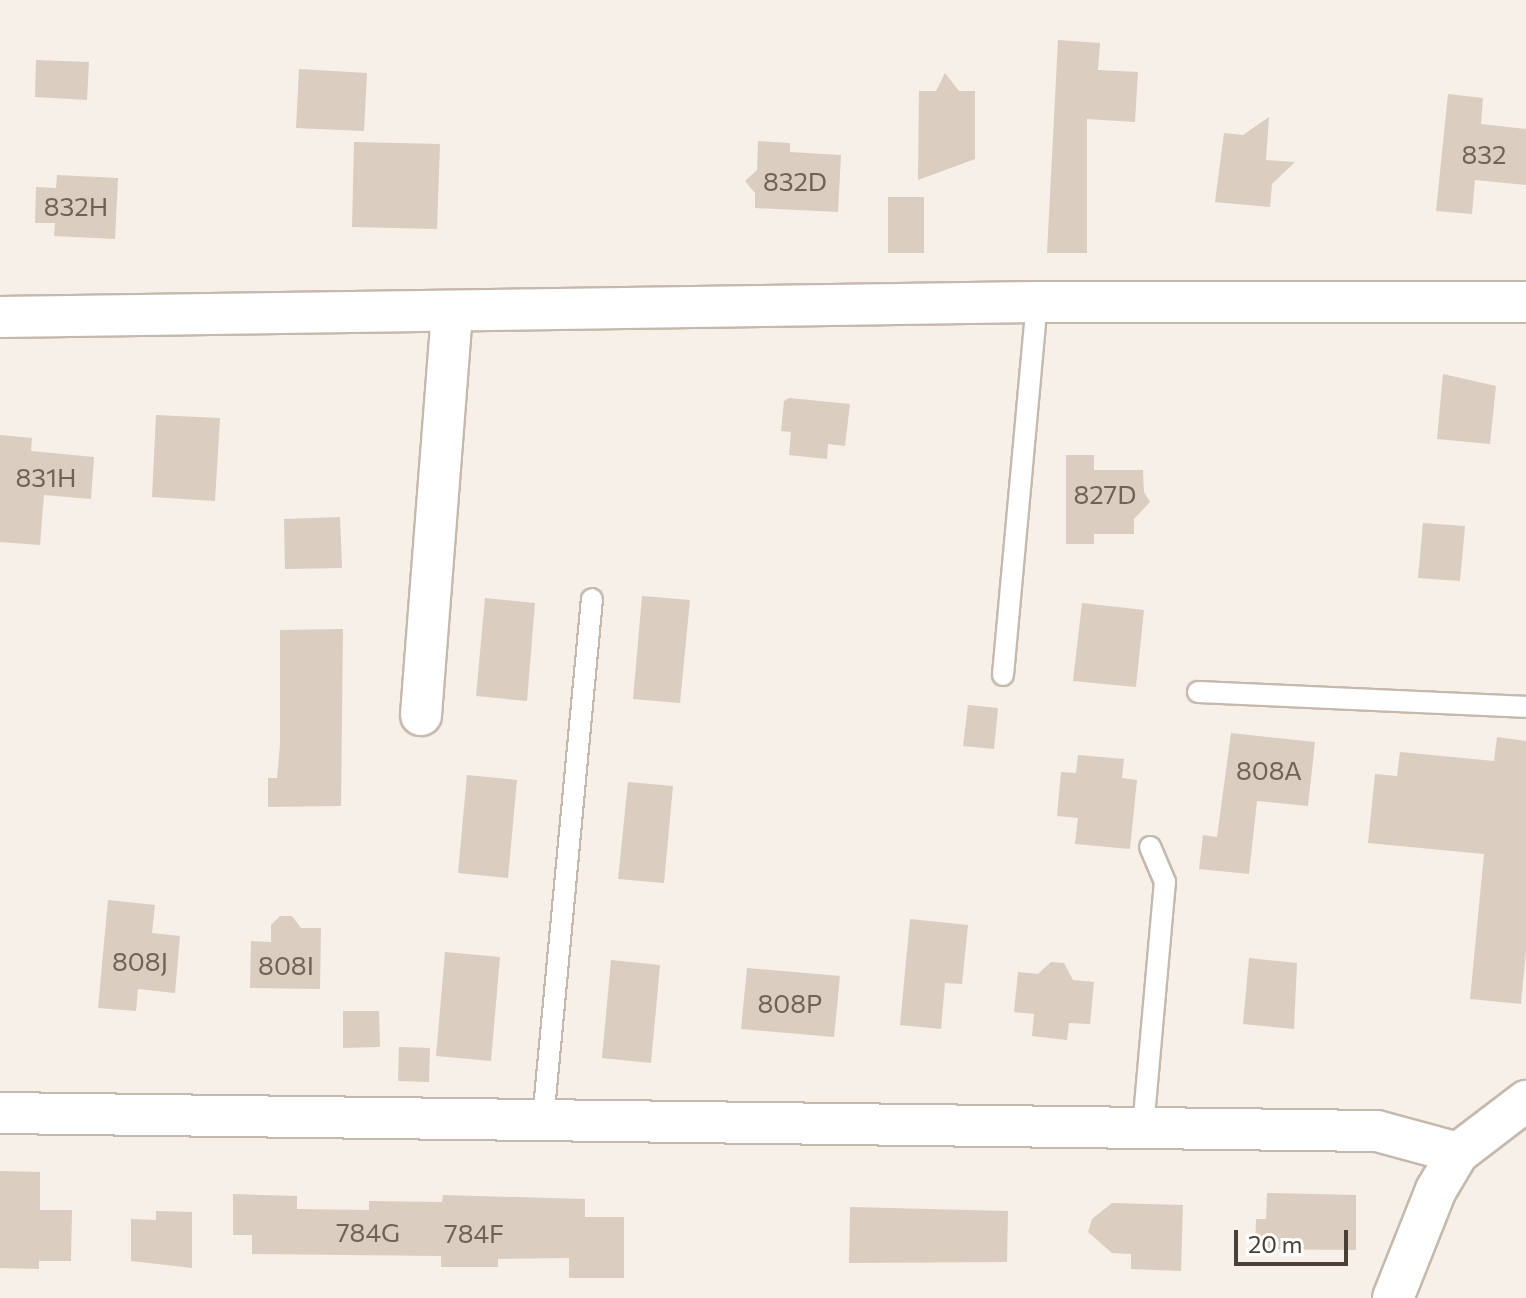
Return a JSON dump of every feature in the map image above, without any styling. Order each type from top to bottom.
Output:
[{"type":"street","points":[[0,317],[1037,302],[1526,302]]},
{"type":"street","points":[[421,715],[452,311]]},
{"type":"street","points":[[1393,1298],[1436,1190],[1458,1153],[1526,1102]]},
{"type":"street","points":[[0,1113],[1377,1131],[1458,1153]]},
{"type":"lane","points":[[1003,675],[1037,302]]},
{"type":"lane","points":[[543,1120],[592,599]]},
{"type":"lane","points":[[1198,692],[1526,707]]},
{"type":"lane","points":[[1143,1128],[1165,882],[1150,847]]},
{"type":"building","points":[[1058,40],[1100,43],[1098,70],[1138,72],[1135,122],[1087,119],[1087,253],[1047,253]]},
{"type":"building","points":[[36,60],[89,62],[87,100],[35,97]]},
{"type":"building","points":[[299,69],[367,73],[364,131],[296,128]]},
{"type":"building","points":[[945,73],[959,91],[975,91],[975,159],[918,180],[919,91],[936,91]]},
{"type":"building","points":[[1448,94],[1483,98],[1481,124],[1526,129],[1526,185],[1475,180],[1472,214],[1436,211]]},
{"type":"building","points":[[1269,117],[1266,160],[1295,162],[1272,184],[1270,207],[1215,202],[1224,133],[1243,135]]},
{"type":"building","points":[[758,141],[790,143],[790,152],[841,155],[838,212],[755,208],[755,193],[745,181],[757,170]]},
{"type":"building","points":[[354,142],[440,144],[437,229],[352,227]]},
{"type":"building","points":[[57,175],[118,178],[115,239],[54,236],[55,223],[35,223],[36,187],[56,188]]},
{"type":"building","points":[[888,197],[924,197],[924,253],[888,253]]},
{"type":"building","points":[[1443,374],[1496,386],[1490,444],[1437,439]]},
{"type":"building","points":[[789,398],[850,404],[845,446],[828,444],[827,459],[789,455],[791,432],[781,431],[784,401]]},
{"type":"building","points":[[156,415],[220,418],[215,501],[152,497]]},
{"type":"building","points":[[0,435],[32,438],[31,451],[94,457],[91,499],[44,495],[40,545],[0,542]]},
{"type":"building","points":[[1066,455],[1094,455],[1094,470],[1143,470],[1144,492],[1150,502],[1134,519],[1134,534],[1094,534],[1094,544],[1066,544]]},
{"type":"building","points":[[340,517],[342,568],[285,569],[284,519]]},
{"type":"building","points":[[1423,523],[1465,526],[1460,581],[1418,578]]},
{"type":"building","points":[[642,596],[690,600],[680,703],[633,699]]},
{"type":"building","points":[[485,598],[535,603],[527,701],[476,696]]},
{"type":"building","points":[[1082,603],[1144,610],[1136,687],[1073,681]]},
{"type":"building","points":[[343,629],[341,806],[268,807],[268,778],[277,778],[280,745],[280,630]]},
{"type":"building","points":[[968,705],[998,708],[994,749],[963,746]]},
{"type":"building","points":[[1231,733],[1315,742],[1308,806],[1257,801],[1249,874],[1199,869],[1203,835],[1217,837]]},
{"type":"building","points":[[1497,737],[1526,741],[1526,950],[1521,1004],[1470,999],[1484,854],[1368,843],[1375,774],[1397,776],[1400,752],[1494,761]]},
{"type":"building","points":[[1078,755],[1124,759],[1122,778],[1137,780],[1130,849],[1075,844],[1078,818],[1057,816],[1061,772],[1076,773]]},
{"type":"building","points":[[467,775],[517,780],[508,878],[458,873]]},
{"type":"building","points":[[628,782],[673,786],[664,883],[618,879]]},
{"type":"building","points":[[108,900],[155,905],[152,933],[180,936],[175,993],[138,989],[136,1011],[98,1008]]},
{"type":"building","points":[[280,916],[292,916],[301,928],[321,928],[320,989],[250,988],[251,941],[271,942],[271,925]]},
{"type":"building","points":[[910,919],[968,925],[962,984],[945,983],[941,1029],[900,1025]]},
{"type":"building","points":[[445,952],[500,957],[491,1061],[436,1056]]},
{"type":"building","points":[[1249,958],[1297,963],[1294,1029],[1243,1024]]},
{"type":"building","points":[[611,960],[660,965],[651,1063],[602,1058]]},
{"type":"building","points":[[1051,962],[1064,963],[1073,980],[1094,982],[1090,1024],[1069,1023],[1067,1040],[1032,1036],[1034,1014],[1014,1012],[1018,972],[1038,974]]},
{"type":"building","points":[[747,968],[840,976],[834,1037],[741,1029]]},
{"type":"building","points":[[343,1011],[379,1011],[380,1047],[343,1048]]},
{"type":"building","points":[[399,1047],[430,1048],[429,1082],[398,1081]]},
{"type":"building","points":[[0,1171],[40,1172],[40,1210],[72,1210],[71,1261],[39,1261],[39,1269],[0,1268]]},
{"type":"building","points":[[1267,1193],[1356,1195],[1356,1250],[1255,1249],[1256,1219],[1266,1219]]},
{"type":"building","points":[[233,1194],[297,1196],[297,1209],[369,1210],[369,1201],[442,1202],[443,1195],[585,1199],[585,1217],[624,1217],[624,1278],[569,1278],[569,1258],[498,1259],[498,1267],[441,1267],[441,1256],[252,1254],[252,1235],[233,1235]]},
{"type":"building","points":[[1112,1203],[1183,1205],[1181,1271],[1131,1269],[1131,1254],[1112,1253],[1088,1232],[1092,1219]]},
{"type":"building","points":[[850,1207],[1008,1211],[1007,1262],[849,1263]]},
{"type":"building","points":[[156,1211],[192,1212],[192,1268],[131,1261],[131,1219],[156,1220]]}]
